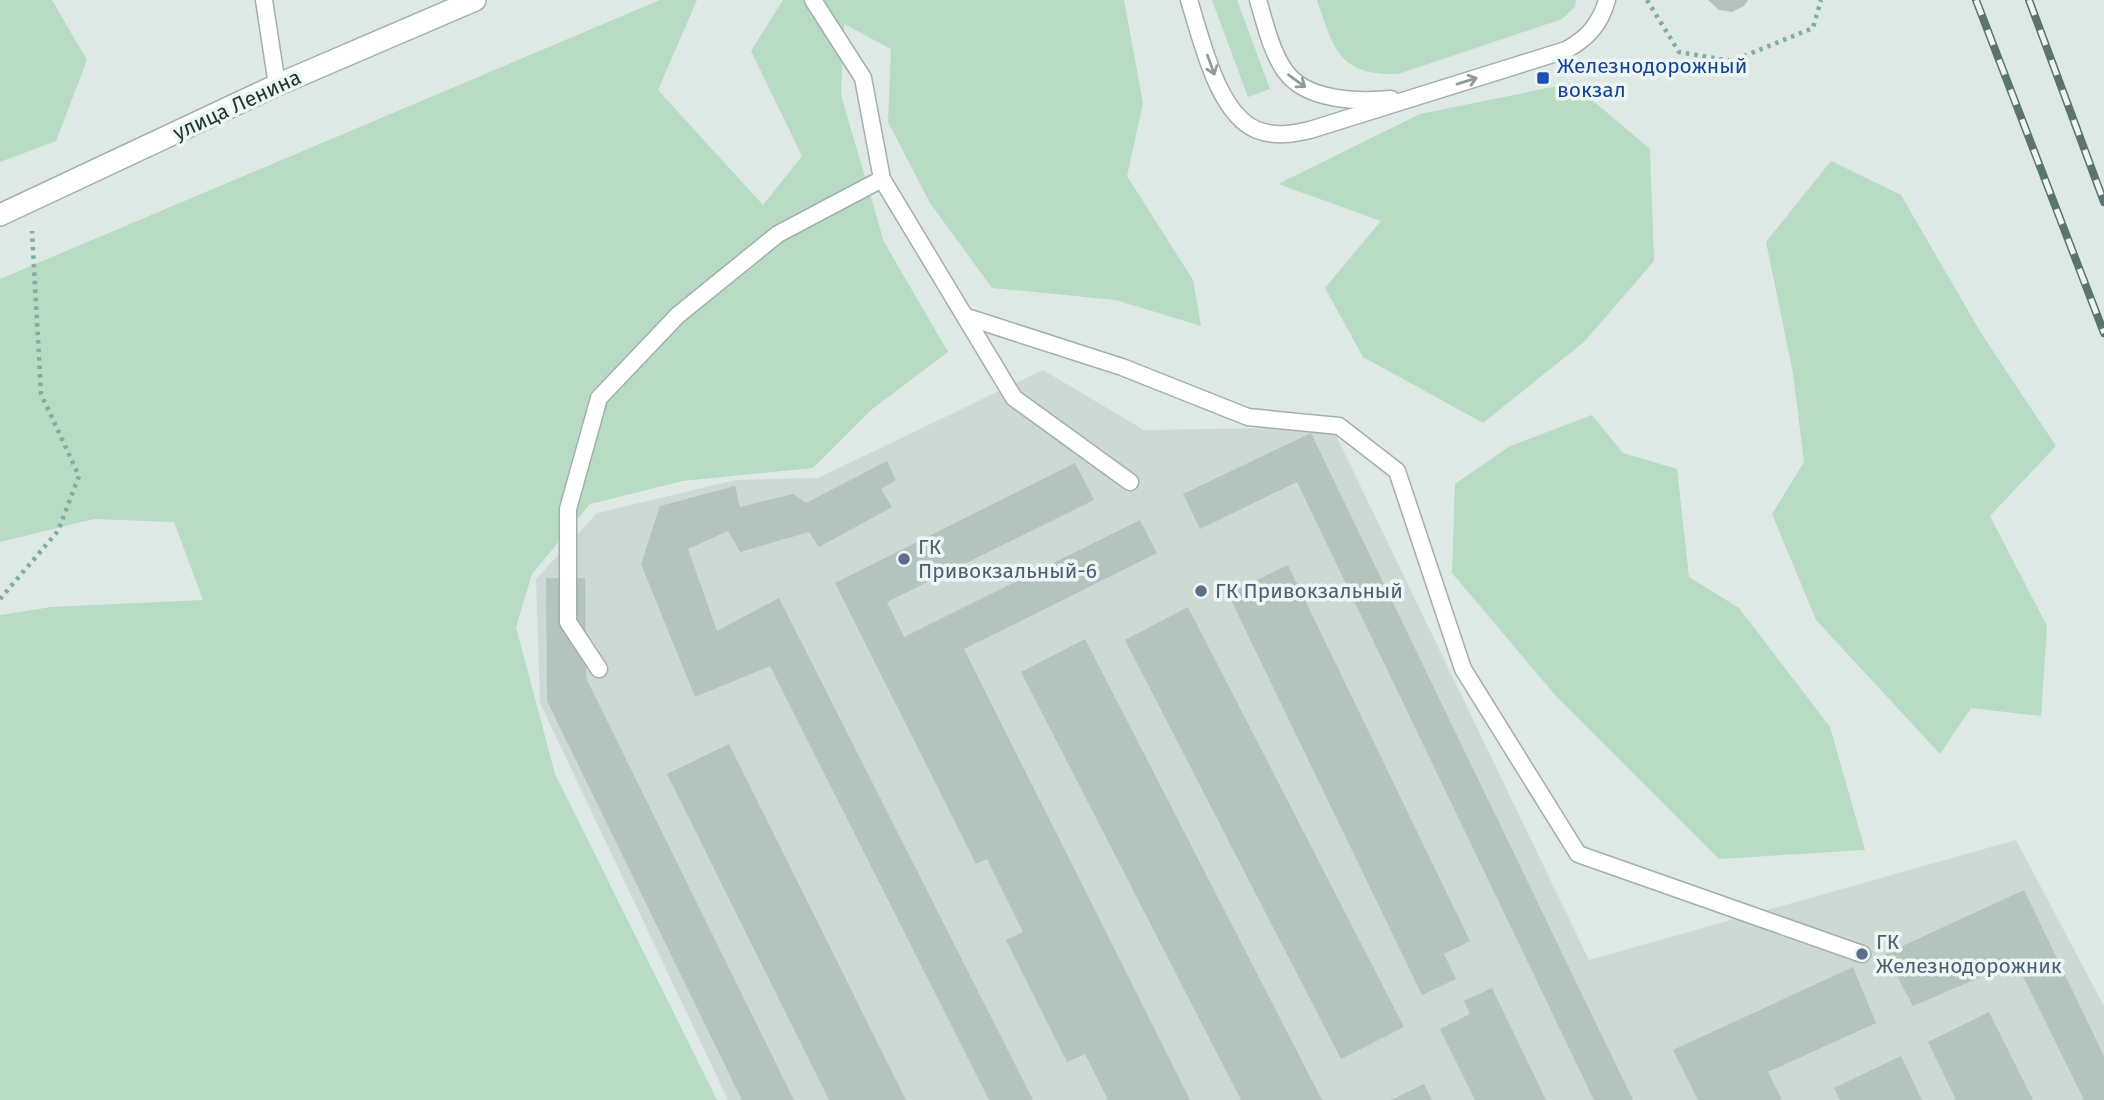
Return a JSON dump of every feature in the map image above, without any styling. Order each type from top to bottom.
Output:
[{"type":"street","name":"улица Ленина","points":[[0,215],[277,85],[475,0]]},
{"type":"lane","points":[[264,0],[277,85]]},
{"type":"lane","points":[[813,0],[863,78],[882,180],[1014,398],[1130,482]]},
{"type":"lane","points":[[1189,0],[1221,91],[1240,118],[1258,130],[1290,135],[1566,50],[1579,43],[1594,29],[1607,0]]},
{"type":"lane","points":[[1258,0],[1285,71],[1311,91],[1368,100],[1424,95]]},
{"type":"lane","points":[[599,669],[568,622],[568,509],[599,398],[678,315],[778,234],[882,180]]},
{"type":"lane","points":[[967,317],[1122,367],[1248,417],[1339,426],[1397,471],[1463,669],[1578,855],[1862,954]]},
{"type":"path","points":[[1647,0],[1679,52],[1732,61],[1813,28],[1821,0]]},
{"type":"path","points":[[0,598],[58,531],[79,477],[41,394],[30,202]]},
{"type":"shaded area","points":[[1043,370],[1144,430],[1332,427],[1589,960],[2016,840],[2104,1006],[2104,1100],[728,1100],[540,703],[536,579],[597,513],[736,480],[818,478]]},
{"type":"green space","points":[[0,0],[52,0],[87,60],[56,141],[0,162]]},
{"type":"green space","points":[[660,0],[697,0],[658,90],[763,205],[802,156],[751,51],[783,0],[1124,0],[1143,103],[1127,176],[1193,280],[1201,326],[1116,300],[992,288],[930,203],[888,122],[891,49],[844,24],[841,95],[884,242],[948,352],[871,410],[813,468],[682,481],[590,504],[532,574],[516,627],[555,774],[717,1100],[0,1100],[0,615],[51,607],[203,600],[174,522],[94,519],[0,542],[0,279]]},
{"type":"green space","points":[[1212,0],[1237,0],[1270,89],[1248,97]]},
{"type":"green space","points":[[1317,0],[1576,0],[1575,7],[1562,19],[1398,74],[1363,70],[1341,56],[1328,32]]},
{"type":"green space","points":[[1572,83],[1650,149],[1654,261],[1584,342],[1483,423],[1363,357],[1325,288],[1381,221],[1278,184],[1420,114]]},
{"type":"green space","points":[[1831,161],[1901,195],[1981,333],[2056,446],[1990,516],[2047,626],[2041,716],[1971,708],[1940,754],[1816,620],[1772,514],[1804,462],[1793,373],[1766,242]]},
{"type":"green space","points":[[1592,415],[1623,453],[1677,469],[1689,577],[1739,608],[1830,727],[1865,850],[1719,859],[1556,696],[1452,573],[1455,484],[1510,446]]},
{"type":"building","points":[[1708,0],[1748,0],[1744,6],[1732,12],[1719,10]]},
{"type":"building","points":[[1311,433],[1633,1100],[1594,1100],[1297,482],[1200,529],[1183,494]]},
{"type":"building","points":[[887,461],[896,480],[881,489],[892,507],[819,547],[809,532],[740,552],[728,531],[688,549],[717,631],[779,598],[1033,1100],[989,1100],[770,666],[695,697],[641,564],[660,506],[735,486],[740,507],[793,494],[806,503]]},
{"type":"building","points":[[1075,463],[1094,500],[887,602],[904,637],[1140,520],[1157,553],[964,649],[1190,1100],[1108,1100],[1085,1054],[1067,1062],[1006,940],[1023,932],[987,859],[976,864],[835,583]]},
{"type":"building","points":[[1288,565],[1470,941],[1444,954],[1456,979],[1422,995],[1228,594]]},
{"type":"building","points":[[546,578],[585,578],[586,678],[794,1100],[742,1100],[547,701]]},
{"type":"building","points":[[1188,607],[1404,1027],[1341,1059],[1125,640]]},
{"type":"building","points":[[1085,639],[1322,1100],[1241,1100],[1021,672]]},
{"type":"building","points":[[729,744],[906,1100],[829,1100],[667,774]]},
{"type":"building","points":[[2024,890],[2104,1056],[2104,1100],[2084,1100],[2016,962],[1913,1006],[1885,954]]},
{"type":"building","points":[[1853,967],[1876,1023],[1768,1072],[1782,1100],[1698,1100],[1673,1050]]},
{"type":"building","points":[[1492,988],[1546,1100],[1475,1100],[1440,1029],[1470,1014],[1464,1001]]},
{"type":"building","points":[[1989,1012],[2033,1100],[1956,1100],[1928,1042]]},
{"type":"building","points":[[1901,1056],[1922,1100],[1840,1100],[1834,1088]]},
{"type":"building","points":[[1424,1084],[1432,1100],[1391,1100]]},
{"type":"railway","points":[[1976,0],[2104,333]]},
{"type":"railway","points":[[2029,0],[2104,202]]},
{"type":"place","name":"Железнодорожный вокзал","points":[[1543,78]]},
{"type":"place","name":"ГК Привокзальный-6","points":[[904,559]]},
{"type":"place","name":"ГК Привокзальный","points":[[1201,591]]},
{"type":"place","name":"ГК Железнодорожник","points":[[1862,954]]}]
